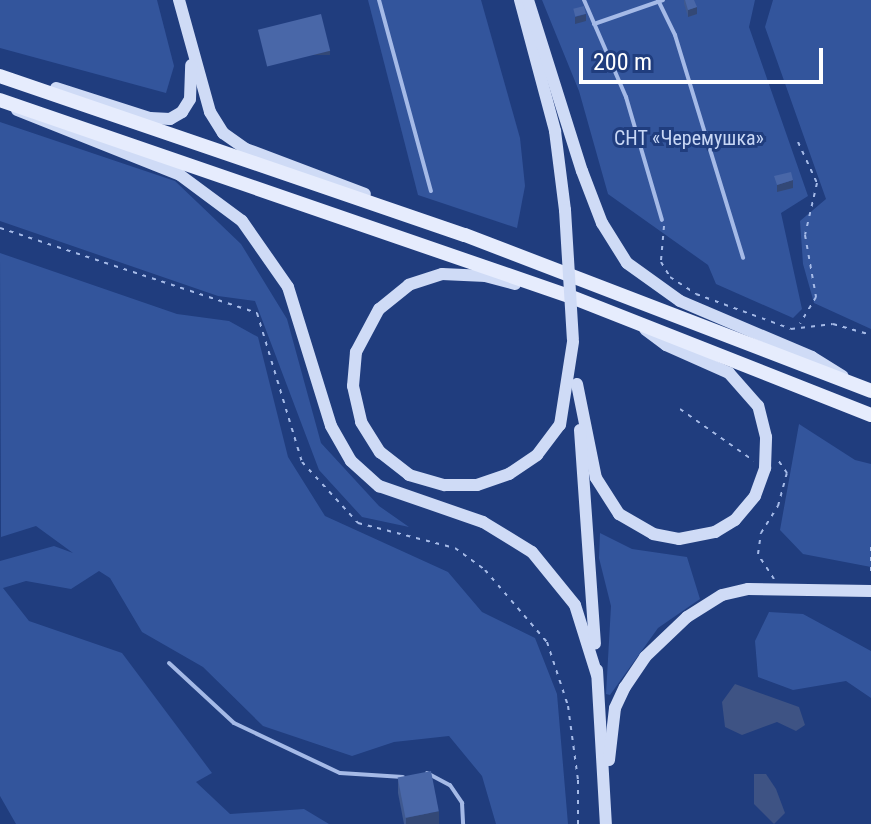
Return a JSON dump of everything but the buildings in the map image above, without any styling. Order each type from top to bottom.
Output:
[{"type":"main road","points":[[179,0],[210,112],[230,140],[377,198],[407,216]]},
{"type":"main road","points":[[520,0],[555,131],[565,210],[606,818]]},
{"type":"main road","points":[[528,0],[582,171],[602,223],[627,263],[680,301],[812,357],[864,388]]},
{"type":"main road","points":[[0,75],[150,118],[170,119],[182,112],[190,99],[190,46]]},
{"type":"main road","points":[[0,75],[407,216],[864,388]]},
{"type":"main road","points":[[0,100],[569,296],[871,415]]},
{"type":"main road","points":[[0,100],[45,125],[180,175],[242,221],[288,287],[313,354],[326,413],[351,461],[379,486],[483,522],[532,552],[575,605],[597,675]]},
{"type":"main road","points":[[569,296],[469,274],[442,274],[409,285],[379,309],[361,338],[353,386],[361,422],[380,452],[409,475],[445,485],[492,482],[537,455],[560,425],[573,341]]},
{"type":"main road","points":[[577,384],[602,492],[619,514],[640,529],[679,539],[715,532],[744,511],[765,468],[767,449],[758,406],[743,384],[666,345],[636,322]]},
{"type":"main road","points":[[606,818],[615,708],[645,657],[687,617],[722,595],[779,587],[871,591]]},
{"type":"lane","points":[[379,0],[431,191]]},
{"type":"lane","points":[[584,0],[626,97],[662,220]]},
{"type":"lane","points":[[593,24],[660,1],[679,47],[743,258]]},
{"type":"lane","points":[[169,663],[234,723],[340,773],[392,779],[430,773],[450,785],[462,803],[463,824]]},
{"type":"path","points":[[662,220],[661,262],[670,277],[731,309],[791,329],[799,325],[816,297],[805,235],[817,183],[798,142]]},
{"type":"path","points":[[0,228],[257,313],[302,462],[358,523],[455,548],[485,570],[547,642],[568,706],[578,780],[578,824]]},
{"type":"path","points":[[799,325],[811,329],[833,324],[871,335]]},
{"type":"path","points":[[680,409],[765,468]]},
{"type":"path","points":[[767,449],[787,473],[778,506],[761,533],[758,554],[779,587]]},
{"type":"path","points":[[871,547],[871,572]]},
{"type":"green space","points":[[0,0],[157,0],[174,66],[166,93],[0,48]]},
{"type":"green space","points":[[368,0],[481,0],[520,138],[525,186],[517,228],[418,195]]},
{"type":"green space","name":"СНТ «Черемушка»","points":[[542,0],[755,0],[749,27],[808,196],[781,213],[802,309],[793,318],[716,284],[708,265],[608,194],[579,91]]},
{"type":"green space","points":[[773,0],[871,0],[871,329],[814,303],[803,264],[800,221],[826,199],[765,27]]},
{"type":"green space","points":[[0,122],[175,181],[241,244],[287,319],[321,443],[379,506],[409,527],[362,517],[319,470],[255,301],[218,296],[0,221]]},
{"type":"green space","points":[[0,253],[177,314],[229,321],[258,337],[288,457],[325,516],[448,572],[482,612],[535,638],[557,694],[568,824],[496,824],[482,776],[449,736],[394,742],[352,756],[263,726],[203,667],[142,632],[110,578],[99,571],[71,589],[26,581],[3,588],[29,621],[122,653],[212,773],[196,782],[230,814],[304,809],[329,824],[16,824],[0,796],[0,561],[54,546],[73,553],[36,526],[1,537]]},
{"type":"green space","points":[[799,424],[855,460],[871,464],[871,567],[803,554],[780,530]]},
{"type":"green space","points":[[600,533],[632,549],[687,557],[700,599],[658,628],[610,695],[606,694],[611,606],[599,558]]},
{"type":"green space","points":[[769,612],[803,614],[871,651],[871,698],[846,681],[793,690],[758,677],[755,641]]},
{"type":"shaded area","points":[[735,684],[799,707],[805,725],[796,731],[777,722],[742,735],[725,727],[722,702]]},
{"type":"shaded area","points":[[754,774],[766,774],[776,789],[785,813],[774,824],[754,804]]}]
